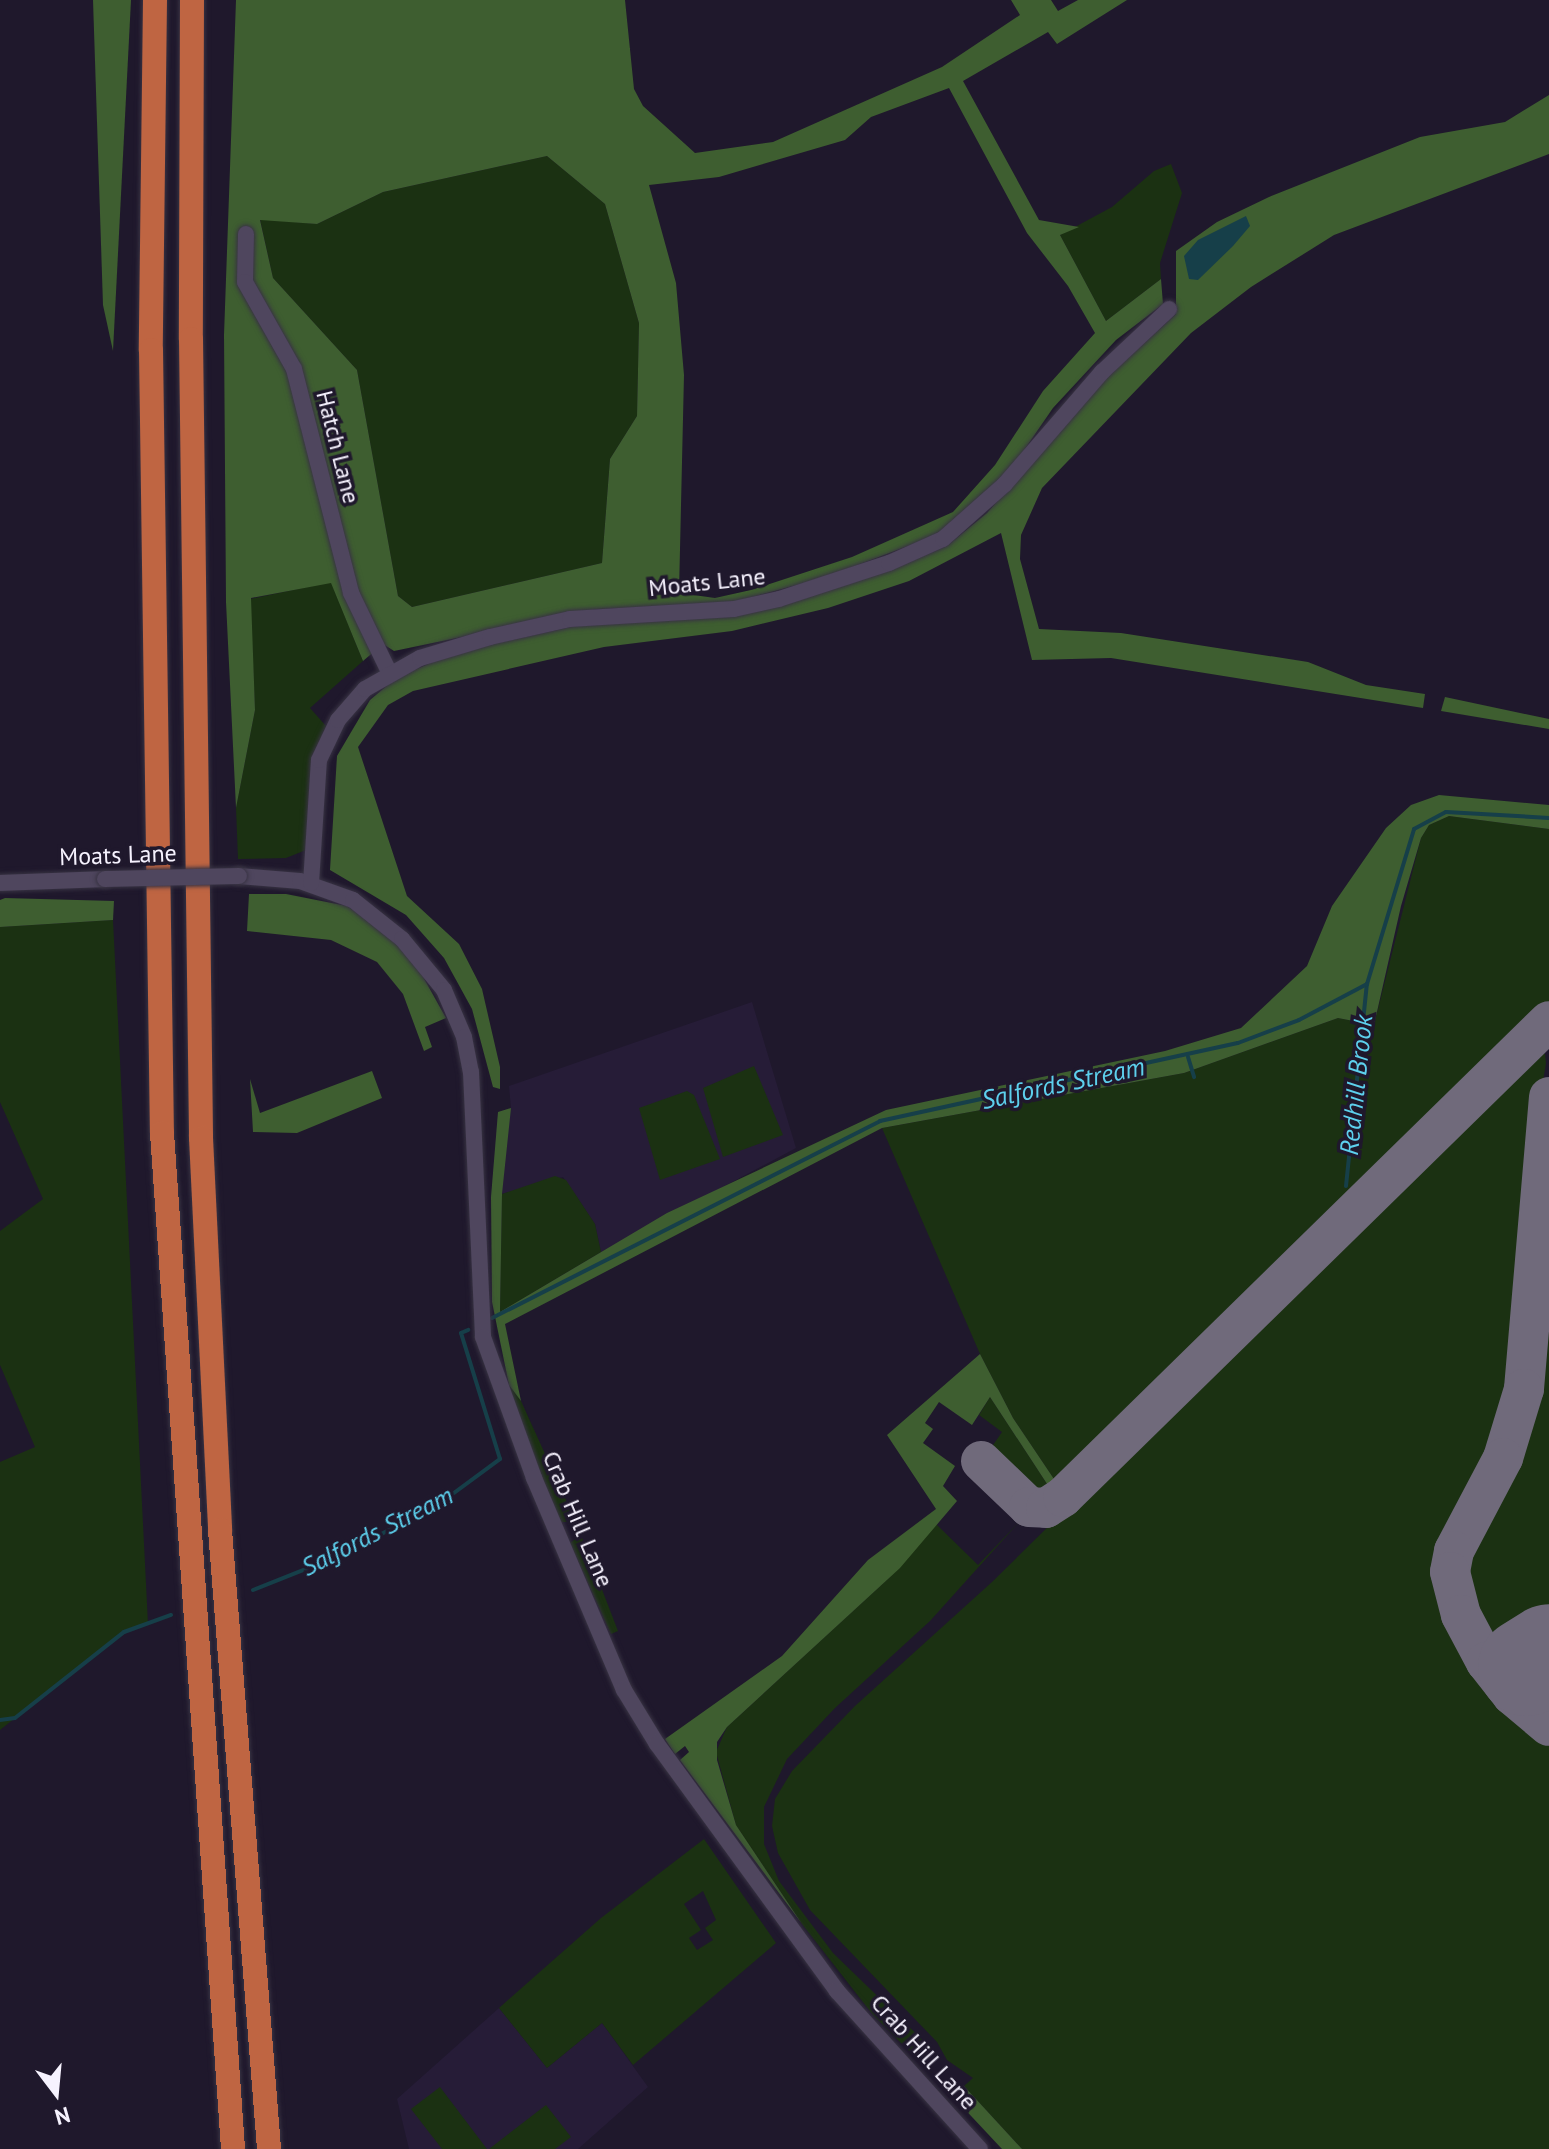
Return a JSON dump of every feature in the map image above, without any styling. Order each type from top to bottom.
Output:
[{"type":"highway","points":[[155,0],[151,366],[162,1133],[233,2149]]},
{"type":"highway","points":[[192,0],[191,369],[201,1138],[220,1530],[269,2149]]},
{"type":"street","name":"Hatch Lane","points":[[246,234],[245,282],[294,369],[351,593],[390,674]]},
{"type":"street","name":"Moats Lane","points":[[311,883],[312,803],[323,749],[355,698],[390,674],[490,637],[570,619],[734,609],[779,599],[889,563],[943,539],[1005,484],[1102,372],[1169,309]]},
{"type":"street","name":"Moats Lane","points":[[0,883],[239,876],[286,879]]},
{"type":"street","name":"Crab Hill Lane","points":[[286,879],[311,883],[353,900],[394,931],[436,977],[460,1025],[473,1104],[481,1329],[534,1478],[624,1690],[657,1744],[829,1980],[980,2149]]},
{"type":"shaded area","points":[[547,156],[605,204],[639,323],[637,416],[610,459],[602,563],[412,607],[398,596],[357,370],[273,278],[260,219],[317,224],[383,192]]},
{"type":"shaded area","points":[[1171,164],[1182,193],[1160,263],[1161,279],[1106,321],[1060,235],[1112,207],[1154,171]]},
{"type":"shaded area","points":[[1246,216],[1250,226],[1233,246],[1198,280],[1189,279],[1184,256],[1198,240]]},
{"type":"shaded area","points":[[331,582],[363,661],[310,708],[326,726],[313,762],[306,850],[286,858],[238,859],[236,808],[255,710],[250,599]]},
{"type":"shaded area","points":[[1449,816],[1549,829],[1549,1008],[1060,1488],[1013,1418],[980,1354],[882,1128],[1184,1073],[1338,1018],[1374,1025],[1421,838],[1429,825]]},
{"type":"shaded area","points":[[113,920],[148,1624],[124,1632],[0,1730],[0,1462],[35,1447],[0,1365],[0,1231],[43,1199],[0,1102],[0,927]]},
{"type":"shaded area","points":[[752,1002],[796,1148],[601,1252],[595,1224],[563,1177],[491,1197],[498,1112],[511,1108],[509,1086]]},
{"type":"shaded area","points":[[1534,1048],[1545,1054],[1546,1063],[1535,1129],[1523,1325],[1514,1390],[1493,1457],[1445,1546],[1439,1571],[1450,1614],[1475,1666],[1508,1705],[1549,1736],[1549,2149],[1022,2149],[964,2086],[973,2078],[947,2060],[937,2042],[810,1910],[778,1853],[772,1826],[775,1799],[792,1771],[855,1706],[992,1582]]},
{"type":"shaded area","points":[[754,1066],[783,1135],[723,1157],[703,1088]]},
{"type":"shaded area","points":[[687,1091],[694,1095],[720,1159],[660,1180],[639,1108]]},
{"type":"shaded area","points":[[555,1176],[566,1180],[595,1224],[601,1252],[500,1312],[502,1194]]},
{"type":"shaded area","points":[[1549,1186],[1549,1713],[1492,1654],[1459,1569],[1519,1448],[1542,1333]]},
{"type":"shaded area","points":[[509,1385],[521,1401],[576,1522],[561,1522],[525,1442]]},
{"type":"shaded area","points":[[990,1397],[1053,1493],[1044,1499],[991,1448],[1002,1432],[979,1415]]},
{"type":"shaded area","points":[[1020,1521],[930,1621],[835,1708],[787,1759],[764,1807],[764,1844],[779,1881],[833,1953],[931,2048],[936,2060],[931,2073],[873,2015],[802,1924],[736,1825],[716,1752],[727,1727],[890,1577],[935,1523],[978,1565]]},
{"type":"shaded area","points":[[581,1535],[618,1631],[611,1634],[570,1543]]},
{"type":"shaded area","points":[[704,1839],[776,1943],[633,2065],[602,2023],[547,2068],[499,2008],[601,1918]],"holes":[[[703,1891],[716,1920],[705,1928],[713,1940],[697,1950],[689,1938],[701,1930],[684,1904]]]},
{"type":"shaded area","points":[[499,2008],[547,2068],[602,2023],[648,2087],[578,2149],[409,2149],[397,2099]]},
{"type":"shaded area","points":[[440,2087],[487,2149],[442,2149],[411,2109]]},
{"type":"shaded area","points":[[546,2105],[571,2137],[555,2149],[489,2149]]},
{"type":"green space","points":[[93,0],[131,0],[113,351],[103,305]]},
{"type":"green space","points":[[236,0],[625,0],[634,89],[643,106],[695,153],[773,142],[942,67],[1020,15],[1011,0],[1051,0],[1058,11],[1078,0],[1127,0],[1057,44],[1048,32],[963,81],[1039,220],[1079,227],[1060,235],[1106,321],[1161,279],[1163,304],[1116,340],[1053,408],[1011,469],[969,514],[929,538],[823,578],[722,605],[597,609],[394,651],[383,644],[363,661],[331,583],[251,598],[255,710],[236,808],[226,602],[224,335]],"holes":[[[949,88],[1027,233],[1068,286],[1095,333],[1043,391],[995,465],[953,512],[852,557],[751,590],[715,598],[679,593],[684,375],[676,283],[649,185],[719,177],[845,140],[871,117]],[[547,156],[605,204],[639,323],[637,416],[610,459],[602,563],[412,607],[398,596],[357,370],[273,278],[260,220],[317,224],[383,192]]]},
{"type":"green space","points":[[1549,95],[1549,154],[1334,235],[1251,287],[1191,333],[1042,488],[1021,535],[1020,559],[1039,629],[1121,633],[1308,662],[1366,685],[1425,694],[1423,708],[1111,658],[1032,660],[1001,533],[909,581],[828,608],[732,631],[604,647],[413,691],[388,705],[358,747],[407,896],[459,944],[482,989],[500,1067],[500,1089],[493,1087],[472,1009],[444,958],[406,915],[330,870],[337,756],[370,700],[396,678],[456,652],[594,622],[672,620],[891,570],[947,546],[987,513],[1099,385],[1176,314],[1176,251],[1217,222],[1269,197],[1420,137],[1505,122]]},
{"type":"green space","points":[[1445,697],[1549,719],[1549,729],[1441,711]]},
{"type":"green space","points":[[1439,795],[1549,805],[1549,829],[1449,816],[1429,825],[1421,838],[1401,906],[1374,1025],[1338,1018],[1184,1073],[882,1128],[505,1324],[521,1401],[509,1385],[492,1302],[491,1197],[498,1112],[511,1108],[502,1194],[500,1312],[667,1213],[886,1110],[1165,1051],[1241,1028],[1307,966],[1332,906],[1386,828],[1411,805]]},
{"type":"green space","points":[[249,894],[286,894],[347,906],[391,936],[422,975],[446,1018],[425,1027],[432,1047],[424,1051],[403,994],[377,962],[331,940],[247,931]]},
{"type":"green space","points":[[0,900],[114,901],[113,920],[0,927]]},
{"type":"green space","points":[[372,1071],[382,1098],[297,1133],[253,1132],[250,1079],[260,1113]]},
{"type":"green space","points":[[980,1354],[1013,1418],[1060,1488],[1053,1493],[990,1397],[972,1425],[939,1402],[925,1423],[933,1429],[923,1443],[955,1466],[943,1486],[957,1501],[900,1568],[727,1727],[717,1742],[717,1760],[736,1825],[802,1924],[680,1760],[689,1752],[685,1746],[675,1754],[665,1739],[782,1656],[868,1560],[936,1509],[887,1435]]},
{"type":"green space","points":[[953,2080],[964,2086],[1022,2149],[1002,2149],[942,2085]]},
{"type":"waterway","name":"Salfords Stream","points":[[1346,1186],[1367,984],[1414,829],[1446,812],[1549,818]]},
{"type":"waterway","name":"Salfords Stream","points":[[492,1318],[880,1121],[1238,1043],[1299,1020],[1367,984]]},
{"type":"waterway","name":"Redhill Brook","points":[[1188,1057],[1194,1077]]},
{"type":"waterway","name":"Salfords Stream","points":[[253,1590],[341,1555],[439,1504],[500,1459],[461,1333],[468,1330]]},
{"type":"waterway","name":"Salfords Stream","points":[[0,1720],[15,1718],[124,1632],[171,1615]]},
{"type":"taxiway","points":[[981,1461],[1029,1507],[1046,1508],[1063,1497],[1549,1021]]},
{"type":"taxiway","points":[[1549,1097],[1524,1389],[1503,1458],[1454,1551],[1450,1572],[1461,1615],[1486,1662],[1512,1695],[1549,1726]]},
{"type":"runway","points":[[1527,1667],[1549,1653]]}]
